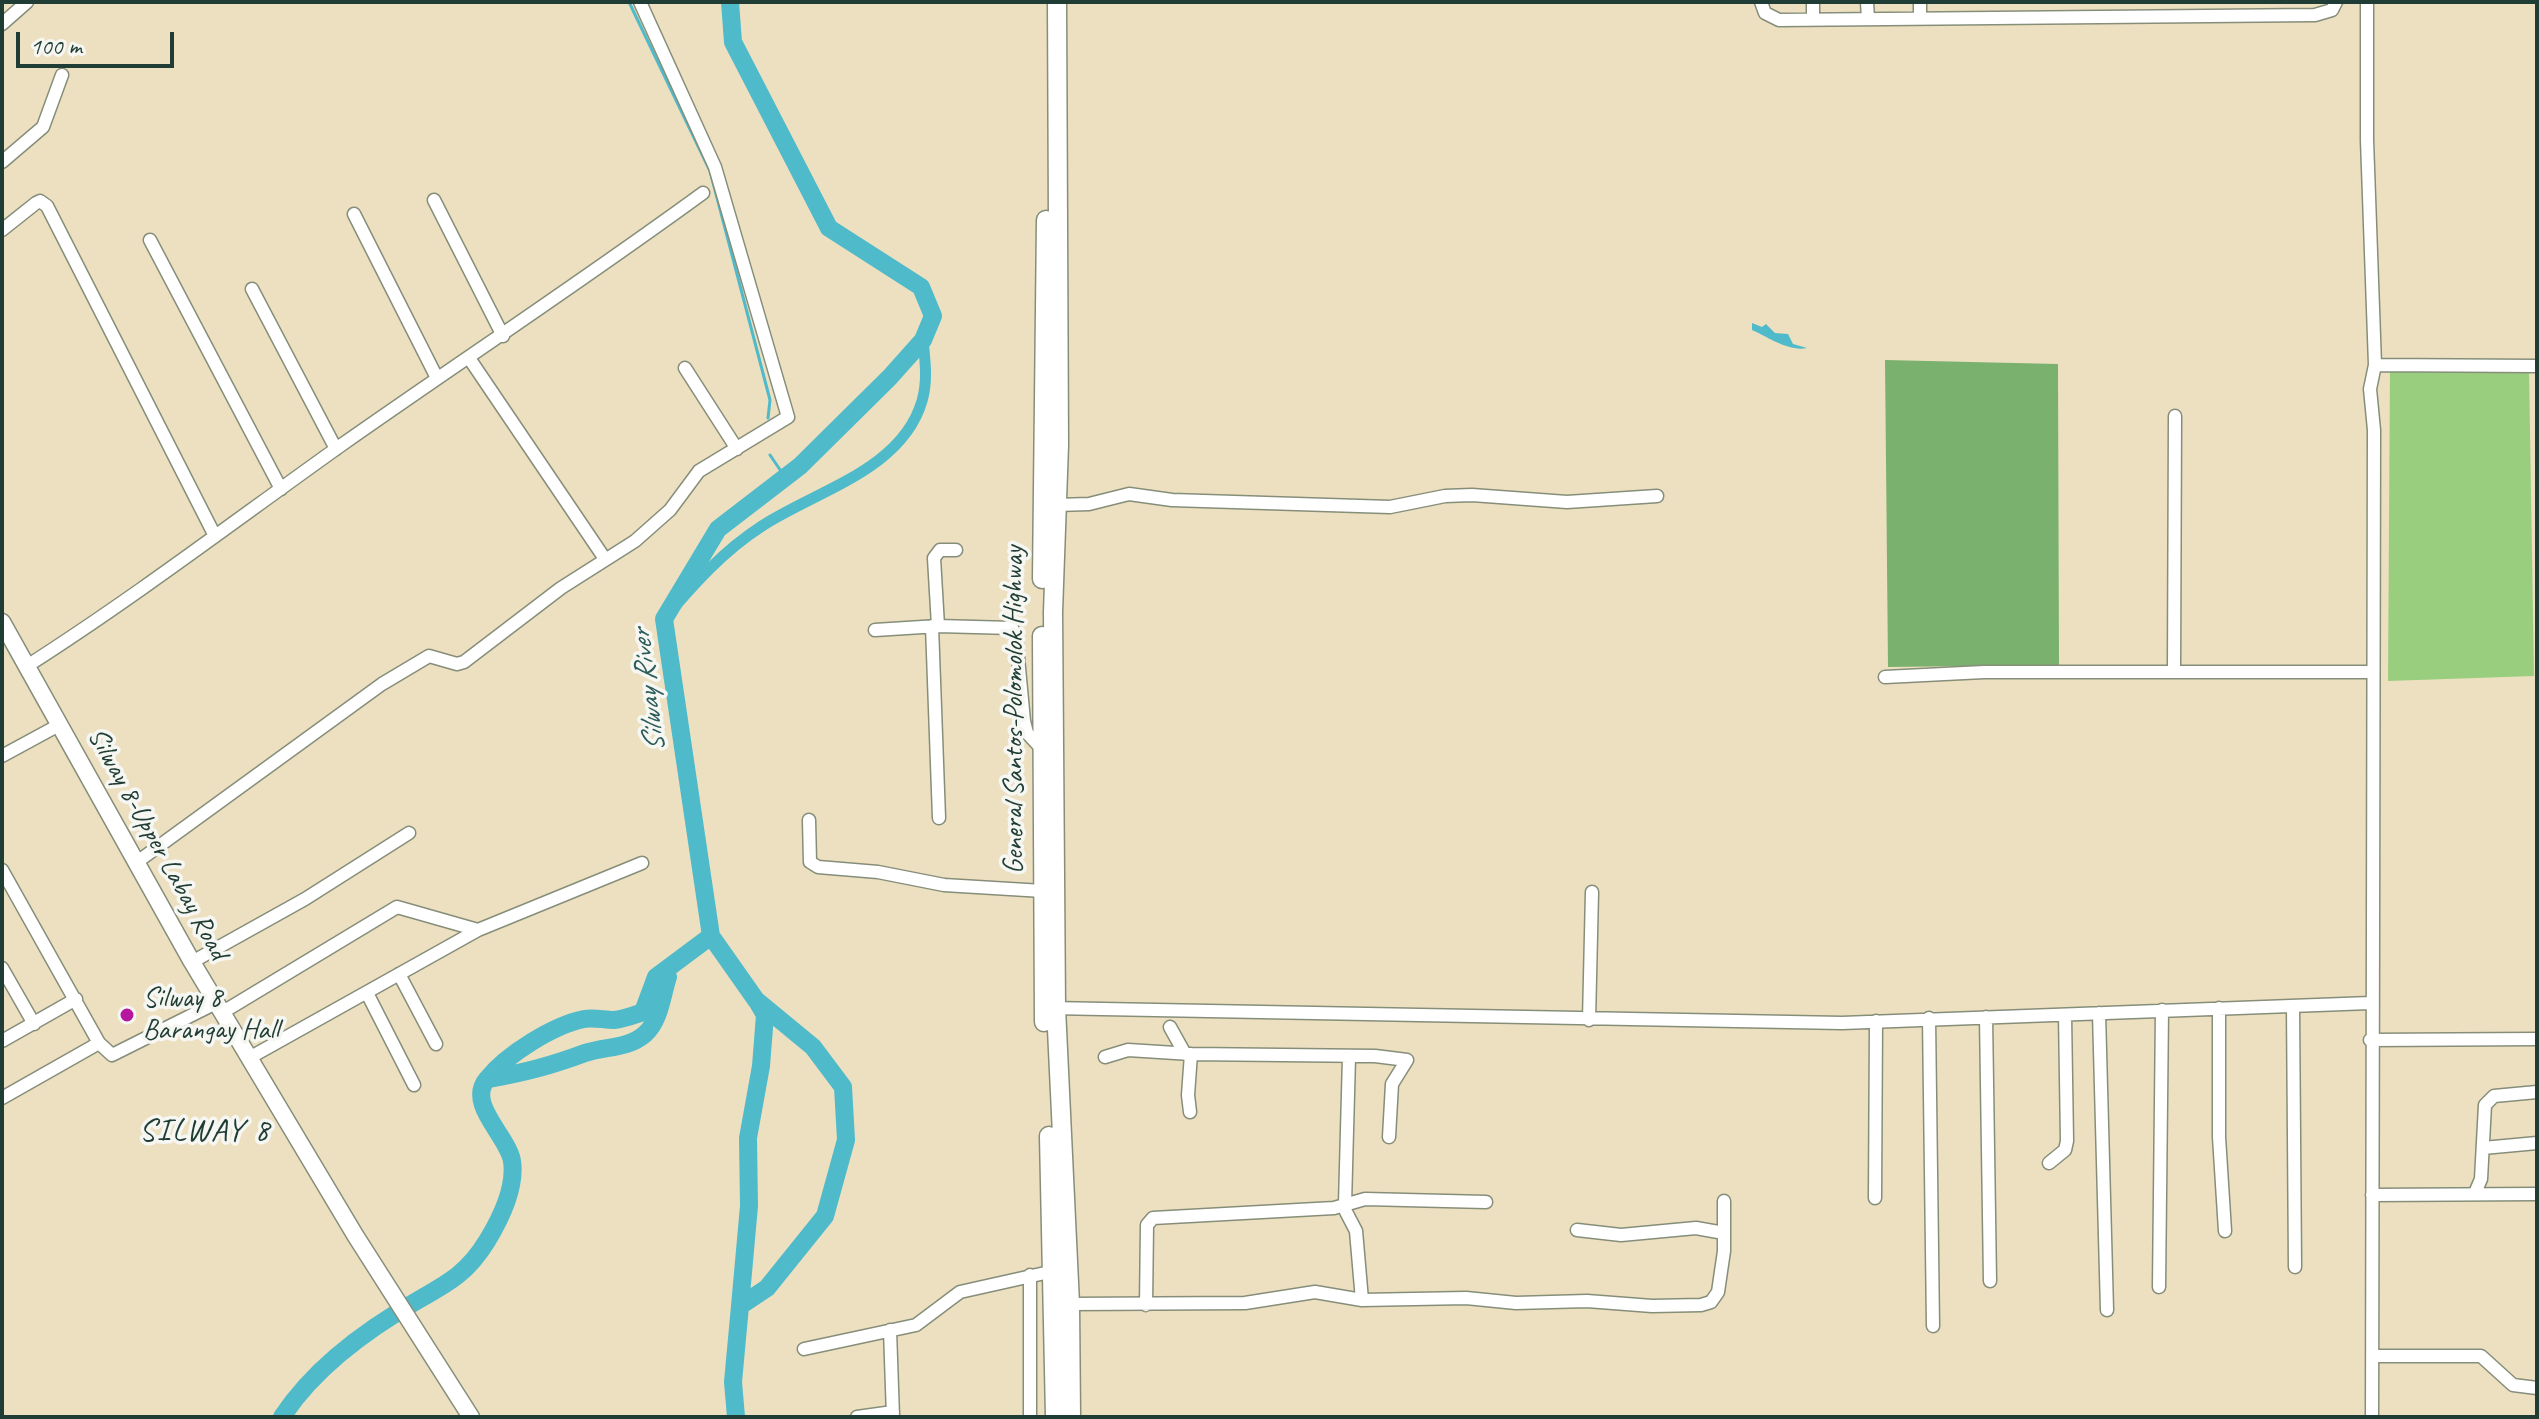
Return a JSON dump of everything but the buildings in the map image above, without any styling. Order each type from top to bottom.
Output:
[{"type":"highway","name":"General Santos-Polomolok Highway","points":[[1045,2],[1040,747],[1043,891],[1050,1008],[1055,1417]]},
{"type":"highway","points":[[1057,2],[1057,505],[1053,612],[1050,1008],[1070,1304],[1071,1417]]},
{"type":"main road","name":"Silway 8-Upper Labay Road","points":[[2,622],[192,962],[385,1283],[471,1417]]},
{"type":"street","points":[[2,24],[27,2]]},
{"type":"street","points":[[137,862],[382,684],[429,656],[457,664],[464,662],[605,559],[635,541],[664,516],[699,471],[777,427],[788,417],[715,167],[640,2]]},
{"type":"street","points":[[1761,2],[1771,18],[1813,19],[2175,16],[2230,9],[2285,8],[2326,13],[2336,2]]},
{"type":"street","points":[[1813,2],[1813,19]]},
{"type":"street","points":[[1867,2],[1868,19]]},
{"type":"street","points":[[1920,2],[1920,18]]},
{"type":"street","points":[[1973,2],[1973,18]]},
{"type":"street","points":[[2119,2],[2119,17]]},
{"type":"street","points":[[2175,2],[2175,16]]},
{"type":"street","points":[[2367,2],[2367,140],[2375,365],[2370,389],[2374,430],[2370,1003],[2372,1417]]},
{"type":"street","points":[[2,162],[43,127],[62,75]]},
{"type":"street","points":[[27,666],[101,619],[336,449],[503,336],[703,193]]},
{"type":"street","points":[[434,200],[503,336]]},
{"type":"street","points":[[2,230],[36,203],[40,201],[47,206],[215,536]]},
{"type":"street","points":[[354,214],[437,378]]},
{"type":"street","points":[[150,240],[281,489]]},
{"type":"street","points":[[252,289],[336,449]]},
{"type":"street","points":[[469,358],[605,559]]},
{"type":"street","points":[[2375,365],[2537,366]]},
{"type":"street","points":[[685,368],[737,449]]},
{"type":"street","points":[[2174,670],[2175,416]]},
{"type":"street","points":[[1057,505],[1089,504],[1129,494],[1160,499],[1390,507],[1445,496],[1567,502],[1657,496]]},
{"type":"street","points":[[939,818],[934,558],[940,550],[956,550]]},
{"type":"street","points":[[875,630],[935,626],[1012,628],[1016,636],[1026,729],[1040,747]]},
{"type":"street","points":[[1885,677],[1984,672],[2174,670],[2372,672]]},
{"type":"street","points":[[2,756],[59,725]]},
{"type":"street","points":[[809,820],[807,852],[810,862],[818,867],[878,872],[944,885],[1043,891]]},
{"type":"street","points":[[192,962],[305,899],[409,833]]},
{"type":"street","points":[[249,1058],[478,930],[642,863]]},
{"type":"street","points":[[2,870],[99,1043],[116,1055],[220,1008],[397,907],[478,930]]},
{"type":"street","points":[[1589,1020],[1592,892]]},
{"type":"street","points":[[2,968],[34,1024]]},
{"type":"street","points":[[399,974],[436,1044]]},
{"type":"street","points":[[367,993],[414,1085]]},
{"type":"street","points":[[2,1041],[76,999]]},
{"type":"street","points":[[1050,1008],[1589,1020],[1876,1021],[2370,1003]]},
{"type":"street","points":[[2293,1006],[2295,1267]]},
{"type":"street","points":[[2219,1008],[2219,1137],[2225,1231]]},
{"type":"street","points":[[2159,1287],[2162,1010]]},
{"type":"street","points":[[2099,1013],[2107,1310]]},
{"type":"street","points":[[2049,1163],[2065,1150],[2067,1141],[2065,1015]]},
{"type":"street","points":[[1986,1017],[1990,1281]]},
{"type":"street","points":[[1929,1018],[1933,1326]]},
{"type":"street","points":[[1875,1198],[1876,1021]]},
{"type":"street","points":[[1170,1027],[1188,1054],[1190,1112]]},
{"type":"street","points":[[2370,1040],[2537,1039]]},
{"type":"street","points":[[2,1098],[99,1043]]},
{"type":"street","points":[[1105,1057],[1128,1050],[1411,1059],[1392,1084],[1389,1137]]},
{"type":"street","points":[[1349,1057],[1344,1205],[1356,1231],[1362,1300]]},
{"type":"street","points":[[2475,1193],[2481,1179],[2485,1105],[2494,1096],[2537,1092]]},
{"type":"street","points":[[2483,1148],[2537,1143]]},
{"type":"street","points":[[2372,1195],[2537,1194]]},
{"type":"street","points":[[1146,1305],[1147,1225],[1153,1218],[1344,1205],[1355,1200],[1398,1198],[1486,1202]]},
{"type":"street","points":[[1070,1304],[1245,1303],[1315,1292],[1362,1300],[1466,1298],[1516,1303],[1587,1301],[1652,1306],[1701,1305],[1711,1302],[1718,1292],[1724,1201]]},
{"type":"street","points":[[1577,1230],[1621,1235],[1696,1228],[1724,1233]]},
{"type":"street","points":[[804,1349],[916,1325],[960,1292],[1054,1271]]},
{"type":"street","points":[[1030,1275],[1030,1417]]},
{"type":"street","points":[[857,1417],[893,1414],[890,1330]]},
{"type":"street","points":[[2373,1356],[2481,1356],[2513,1385],[2537,1388]]},
{"type":"green space","points":[[1885,360],[2058,364],[2059,665],[1888,667]]},
{"type":"green space","points":[[2390,365],[2529,368],[2534,676],[2388,681]]},
{"type":"water","points":[[1752,323],[1762,327],[1766,324],[1775,333],[1788,334],[1793,344],[1807,348],[1793,348],[1779,343],[1752,330]]},
{"type":"waterway","points":[[629,2],[710,171],[770,400],[768,418]]},
{"type":"waterway","name":"Silway River","points":[[730,2],[733,42],[829,228],[921,287],[933,316],[923,340],[890,377],[800,466],[718,529],[664,619],[711,936],[756,1000],[813,1047],[843,1087],[846,1140],[825,1216],[767,1288],[740,1306],[733,1382],[736,1417]]},
{"type":"waterway","points":[[664,619],[734,546],[783,513],[877,462],[896,445],[912,425],[922,401],[925,378],[923,340]]},
{"type":"waterway","points":[[770,455],[785,477]]},
{"type":"waterway","points":[[282,1417],[310,1382],[344,1350],[458,1275],[487,1241],[506,1202],[513,1171],[509,1151],[481,1099],[487,1079],[519,1051],[559,1027],[584,1019],[614,1020],[643,1012],[656,977],[711,936]]},
{"type":"waterway","points":[[489,1079],[638,1039],[654,1022],[668,977]]},
{"type":"waterway","points":[[740,1306],[749,1206],[748,1138],[761,1066],[765,1015],[757,1001]]},
{"type":"place","name":"Silway 8 Barangay Hall","points":[[127,1015]]},
{"type":"district","name":"SILWAY 8","points":[[205,1132]]}]
